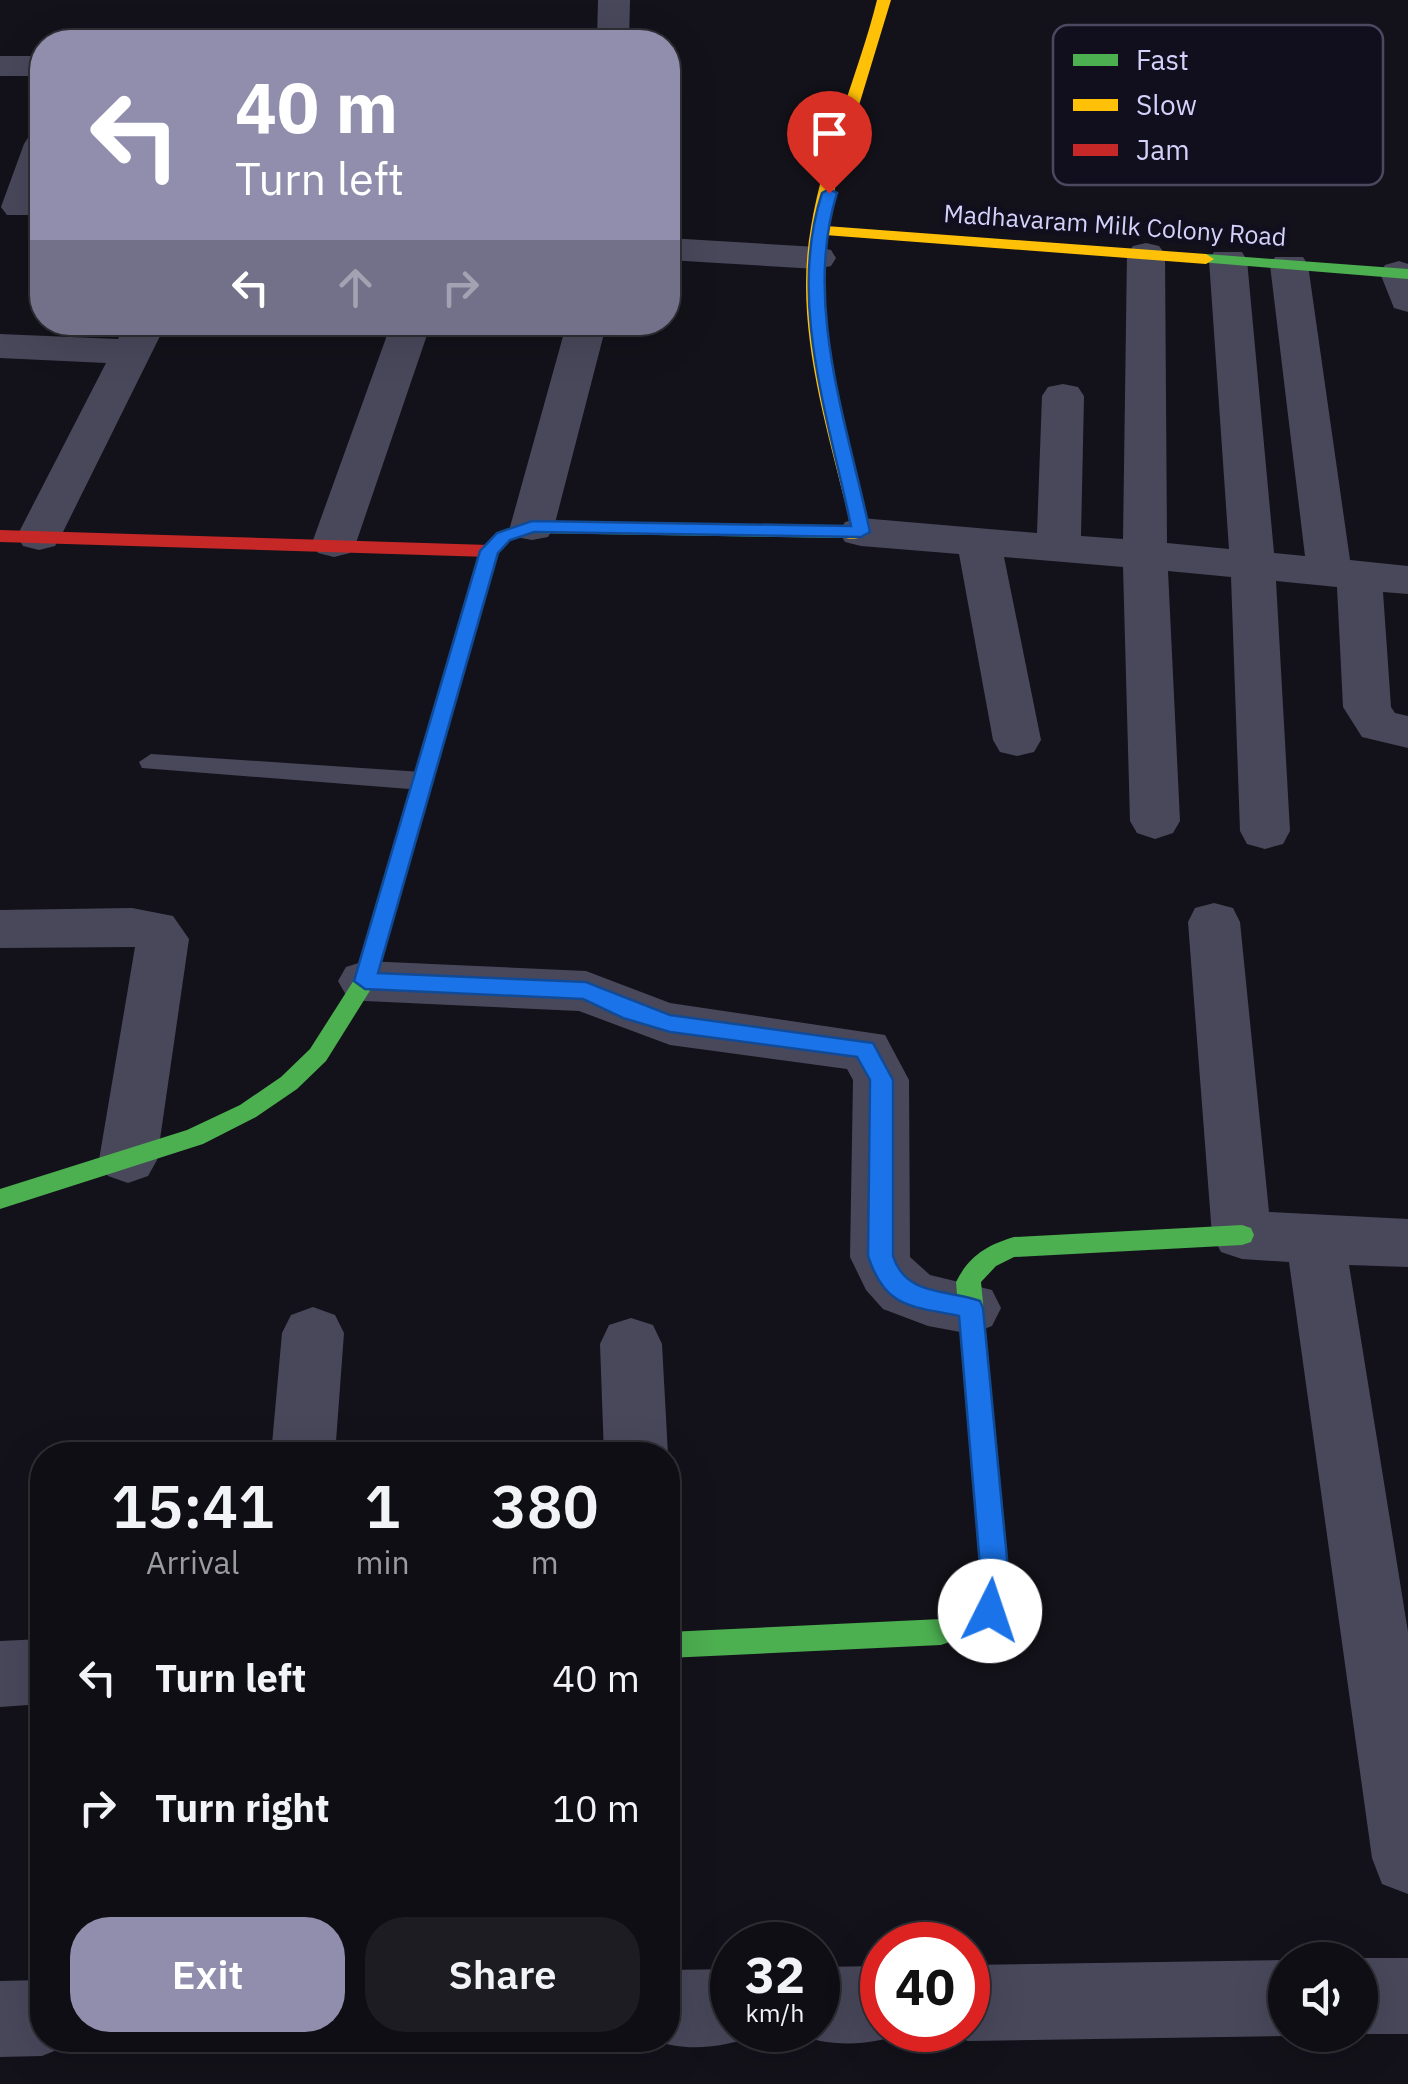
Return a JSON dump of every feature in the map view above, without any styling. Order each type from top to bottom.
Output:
[{"type":"main road","points":[[0,1199],[195,1137],[289,1083],[337,1030],[365,981],[489,551],[504,536],[532,527],[861,532],[816,317],[817,244],[876,44],[884,0]]},
{"type":"main road","name":"Madhavaram Milk Colony Road","points":[[817,244],[1146,254],[1288,265],[1405,282]]},
{"type":"main road","points":[[20,536],[334,543],[489,551]]},
{"type":"main road","points":[[680,1643],[941,1632],[971,1626],[990,1611],[996,1590],[968,1282],[976,1266],[992,1253],[1014,1247],[1242,1235]]},
{"type":"street","points":[[613,30],[614,0]]},
{"type":"street","points":[[0,66],[30,66]]},
{"type":"street","points":[[21,207],[30,180]]},
{"type":"street","points":[[680,249],[817,244]]},
{"type":"street","points":[[1146,254],[1145,555],[1156,822]]},
{"type":"street","points":[[1228,260],[1254,566],[1265,831]]},
{"type":"street","points":[[1288,265],[1367,706],[1379,726],[1408,732]]},
{"type":"street","points":[[334,543],[407,335]]},
{"type":"street","points":[[532,527],[584,335]]},
{"type":"street","points":[[0,346],[140,338]]},
{"type":"street","points":[[20,536],[140,338]]},
{"type":"street","points":[[1059,548],[1063,396]]},
{"type":"street","points":[[861,532],[1408,580]]},
{"type":"street","points":[[979,541],[1017,740]]},
{"type":"street","points":[[1214,922],[1242,1235],[1408,1243]]},
{"type":"street","points":[[0,929],[132,927],[154,930],[163,939],[128,1160]]},
{"type":"street","points":[[365,981],[586,990],[630,1012],[670,1024],[865,1050],[881,1080],[880,1256],[888,1280],[907,1295],[971,1308]]},
{"type":"street","points":[[1315,1236],[1408,1858]]},
{"type":"street","points":[[303,1442],[314,1334]]},
{"type":"street","points":[[630,1344],[635,1442]]},
{"type":"street","points":[[0,1674],[30,1673]]},
{"type":"street","points":[[1378,1996],[1408,1996]]},
{"type":"street","points":[[990,2003],[1268,1998]]},
{"type":"street","points":[[680,2008],[710,2007]]},
{"type":"street","points":[[0,2019],[30,2018]]},
{"type":"lane","points":[[152,762],[422,781]]},
{"type":"traffic: fast","points":[[1206,259],[1408,274]]},
{"type":"traffic: fast","points":[[0,1199],[195,1137],[248,1111],[289,1083],[318,1055],[365,981],[489,551],[504,536],[532,527],[843,532]]},
{"type":"traffic: fast","points":[[680,1644],[941,1632],[976,1620],[996,1590],[968,1282],[972,1275],[987,1259],[1014,1247],[1242,1235]]},
{"type":"traffic: slow","points":[[843,532],[861,532],[818,343],[814,267],[824,200],[884,0]]},
{"type":"traffic: slow","points":[[817,230],[1206,259]]},
{"type":"traffic: jam","points":[[0,536],[489,551]]},
{"type":"route","points":[[829,193],[818,230],[816,317],[861,532],[532,527],[504,536],[489,551],[365,981],[586,990],[630,1012],[670,1024],[865,1050],[876,1063],[881,1080],[880,1256],[888,1280],[907,1295],[971,1308],[996,1590],[990,1611]]}]
